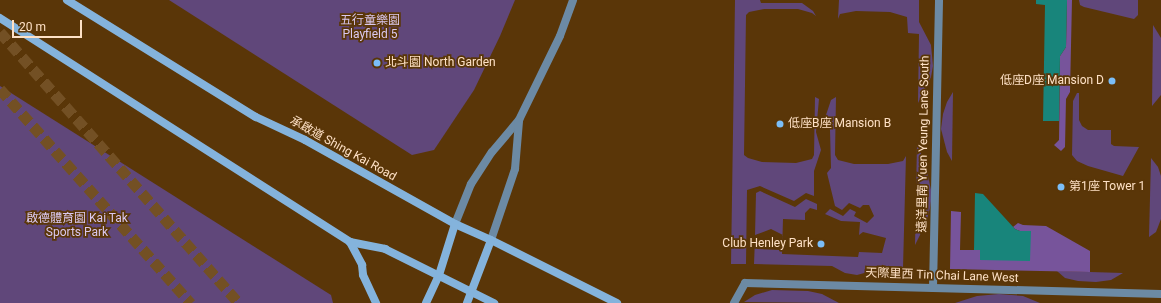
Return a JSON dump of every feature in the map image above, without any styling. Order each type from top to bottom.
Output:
[{"type":"main road","name":"承啟道 Shing Kai Road","points":[[67,0],[256,117],[306,140],[455,224],[491,240],[617,303]]},
{"type":"main road","points":[[0,18],[350,242],[385,249],[494,303]]},
{"type":"main road","points":[[426,303],[439,275],[455,224]]},
{"type":"main road","points":[[467,303],[491,240]]},
{"type":"main road","points":[[350,242],[362,266],[363,275],[376,303]]},
{"type":"street","points":[[455,224],[471,184],[492,152],[519,120],[560,36],[573,0]]},
{"type":"street","name":"遠洋里南 Yuen Yeung Lane South","points":[[933,288],[939,0]]},
{"type":"street","points":[[491,240],[515,169],[519,120]]},
{"type":"street","name":"天際里西 Tin Chai Lane West","points":[[735,302],[745,283],[1161,294]]},
{"type":"green space","name":"北斗園 North Garden","points":[[169,0],[515,0],[500,36],[474,90],[434,150],[412,155]]},
{"type":"green space","points":[[735,0],[760,0],[761,3],[802,3],[813,11],[816,16],[812,13],[798,9],[764,9],[749,12],[746,15],[744,155],[748,158],[762,162],[796,163],[812,159],[814,155],[815,97],[819,99],[816,132],[821,150],[814,171],[814,196],[806,193],[794,201],[760,186],[747,190],[746,264],[731,264]]},
{"type":"green space","points":[[839,0],[919,0],[919,22],[931,45],[933,66],[931,77],[918,103],[919,34],[908,33],[907,17],[890,12],[856,11],[840,14],[838,19]]},
{"type":"green space","points":[[1079,0],[1138,0],[1138,15],[1134,19],[1084,7],[1080,5]]},
{"type":"green space","points":[[1153,25],[1161,38],[1161,95],[1152,106]]},
{"type":"green space","name":"啟德體育園 Kai Tak Sports Park","points":[[0,86],[331,295],[333,303],[0,303]]},
{"type":"green space","points":[[953,92],[952,161],[947,152],[941,129],[943,114],[947,102]]},
{"type":"green space","points":[[1077,93],[1079,93],[1079,120],[1082,126],[1088,130],[1111,130],[1111,144],[1114,146],[1139,147],[1123,176],[1088,166],[1077,161],[1072,155],[1073,101]]},
{"type":"green space","points":[[836,97],[835,155],[838,160],[854,164],[888,164],[903,161],[906,156],[903,268],[886,267],[857,275],[845,273],[832,266],[754,264],[755,239],[757,249],[779,250],[782,237],[782,254],[858,257],[859,252],[882,253],[886,238],[863,232],[859,235],[860,222],[841,221],[825,214],[830,209],[843,216],[850,209],[856,212],[854,216],[867,223],[874,216],[869,205],[863,205],[860,208],[849,203],[842,210],[835,206],[827,173],[831,168],[830,130],[826,115],[831,100]]},
{"type":"green space","points":[[917,144],[925,163],[932,194],[926,223],[915,245]]},
{"type":"green space","points":[[1151,158],[1158,167],[1161,176],[1161,219],[1156,232],[1149,237]]},
{"type":"green space","points":[[760,191],[795,207],[806,199],[817,204],[817,210],[810,208],[805,213],[805,220],[783,219],[783,235],[771,229],[755,235],[756,193]]},
{"type":"green space","points":[[1057,271],[1123,273],[1111,280],[1096,282],[1078,281],[1065,278]]},
{"type":"green space","points":[[772,290],[808,291],[822,294],[839,303],[744,302],[755,295]]},
{"type":"green space","points":[[999,294],[1023,296],[1040,303],[955,303],[977,296]]},
{"type":"shaded area","points":[[1067,0],[1072,0],[1070,92],[1066,99],[1065,147],[1061,151],[1054,145],[1059,140],[1060,56],[1066,47]]},
{"type":"shaded area","points":[[951,211],[961,212],[960,250],[980,250],[980,260],[1031,232],[1015,229],[1013,227],[1018,223],[1023,225],[1046,226],[1090,251],[1090,272],[950,269]]},
{"type":"water","points":[[1036,0],[1067,0],[1066,47],[1060,56],[1059,121],[1043,121],[1045,5],[1036,4]]},
{"type":"water","points":[[975,193],[983,194],[1015,229],[1020,231],[1031,231],[1030,261],[980,260],[980,250],[974,250]]},
{"type":"tunnel","points":[[0,32],[239,303]]},
{"type":"tunnel","points":[[0,89],[191,303]]},
{"type":"place","name":"北斗園 North Garden","points":[[377,63]]},
{"type":"place","name":"低座D座 Mansion D","points":[[1112,81]]},
{"type":"place","name":"低座B座 Mansion B","points":[[780,124]]},
{"type":"place","name":"第1座 Tower 1","points":[[1061,187]]},
{"type":"place","name":"Club Henley Park","points":[[821,244]]},
{"type":"park label","name":"五行童樂園 Playfield 5","points":[[370,28]]}]
